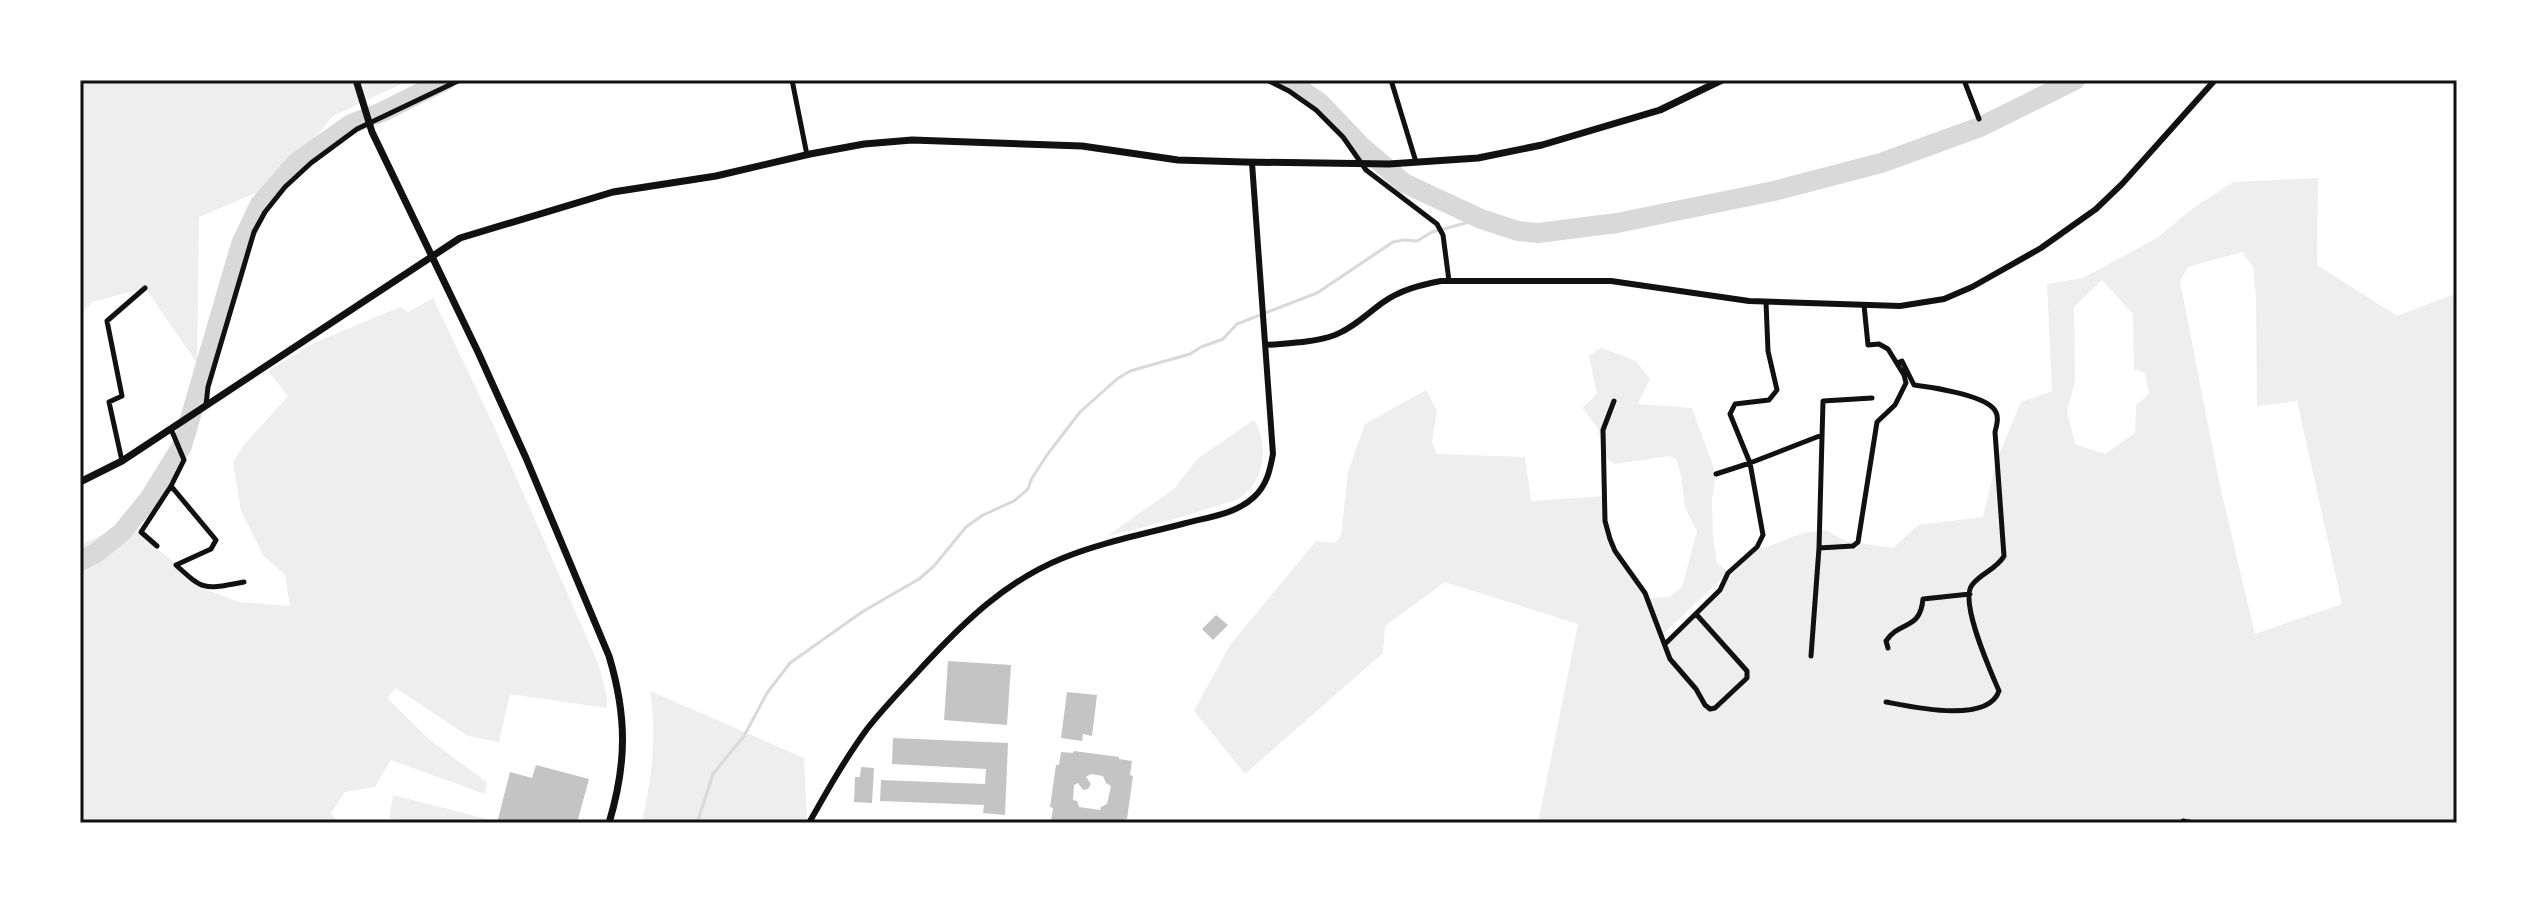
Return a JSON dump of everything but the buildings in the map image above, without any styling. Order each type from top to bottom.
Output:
[{"type":"main road","points":[[356,80],[372,132],[526,458],[609,656],[620,698],[623,732],[619,784],[609,823]]},
{"type":"main road","points":[[80,482],[122,461],[460,238],[600,195],[716,176],[864,144],[912,140],[1082,146],[1178,160],[1252,163],[1389,164],[1478,158],[1542,145],[1660,110],[1722,80]]},
{"type":"street","points":[[206,405],[208,387],[254,232],[265,212],[285,187],[311,163],[357,129],[460,80]]},
{"type":"street","points":[[792,80],[807,155]]},
{"type":"street","points":[[1267,80],[1316,110],[1343,137],[1366,170],[1437,224],[1443,235],[1449,281]]},
{"type":"street","points":[[1391,80],[1416,162]]},
{"type":"street","points":[[1964,80],[1979,119]]},
{"type":"street","points":[[1266,345],[1303,342],[1334,335],[1351,327],[1401,292],[1449,281],[1587,279],[1766,302],[1900,306],[1944,299],[1972,287],[2041,248],[2096,209],[2215,80]]},
{"type":"street","points":[[809,823],[868,728],[956,630],[984,604],[1020,579],[1066,557],[1231,512],[1256,496],[1270,470],[1273,454],[1252,163]]},
{"type":"street","points":[[122,461],[109,402],[122,396],[107,321],[145,288]]},
{"type":"street","points":[[1666,643],[1720,590],[1728,573],[1762,540],[1750,463],[1730,414],[1735,404],[1769,400],[1777,390],[1768,351],[1766,302]]},
{"type":"street","points":[[1819,548],[1853,546],[1858,542],[1877,422],[1895,405],[1906,383],[1888,349],[1879,344],[1868,345],[1864,305]]},
{"type":"street","points":[[1886,702],[1921,708],[1979,710],[1997,697],[1999,691],[1976,637],[1969,590],[2004,556],[1996,412],[1993,407],[1945,389],[1914,385],[1902,361],[1897,363]]},
{"type":"street","points":[[1811,656],[1819,548],[1823,401],[1872,398]]},
{"type":"street","points":[[1614,401],[1603,430],[1605,521],[1615,551],[1645,593],[1670,659],[1710,709],[1715,708],[1747,678],[1747,671],[1696,614]]},
{"type":"street","points":[[157,546],[141,532],[184,460],[171,429]]},
{"type":"street","points":[[1716,474],[1822,435]]},
{"type":"street","points":[[171,486],[216,540],[211,549],[176,565],[196,584],[208,588],[244,582]]},
{"type":"street","points":[[1888,648],[1886,641],[1890,635],[1917,619],[1923,599],[1970,594]]},
{"type":"street","points":[[2183,821],[2194,823]]},
{"type":"shaded area","points":[[80,80],[410,80],[333,116],[275,185],[199,217],[197,363],[145,288],[92,302],[80,316]]},
{"type":"shaded area","points":[[2318,178],[2317,265],[2397,316],[2457,293],[2457,823],[1538,823],[1578,624],[1445,582],[1385,626],[1383,653],[1245,774],[1194,711],[1230,645],[1316,541],[1334,543],[1341,536],[1348,472],[1365,424],[1426,390],[1437,411],[1432,442],[1437,454],[1525,457],[1531,501],[1605,496],[1610,539],[1648,598],[1669,597],[1682,587],[1697,531],[1685,508],[1676,459],[1668,456],[1615,464],[1604,456],[1598,428],[1582,408],[1597,394],[1589,356],[1601,348],[1636,361],[1650,379],[1638,404],[1692,408],[1716,474],[1712,500],[1713,538],[1717,563],[1728,573],[1663,634],[1666,643],[1757,547],[1765,548],[1803,533],[1826,530],[1845,541],[1893,548],[1918,525],[1983,517],[1997,459],[2021,402],[2052,391],[2047,284],[2083,278],[2157,238],[2192,209],[2233,182]],"holes":[[[2242,252],[2253,267],[2256,297],[2257,406],[2297,401],[2342,604],[2255,634],[2220,486],[2180,281],[2188,267]],[[2102,280],[2133,314],[2134,369],[2145,373],[2149,394],[2136,405],[2135,433],[2105,454],[2075,444],[2067,411],[2075,381],[2074,307]]]},
{"type":"shaded area","points":[[433,298],[492,422],[598,663],[607,708],[510,694],[499,742],[468,736],[396,688],[387,698],[432,742],[487,782],[485,794],[391,760],[375,787],[345,792],[331,813],[339,823],[80,823],[80,545],[124,525],[135,530],[207,590],[239,602],[290,606],[285,575],[263,555],[241,511],[233,463],[243,446],[288,396],[268,371],[314,343],[400,307],[408,312]]},
{"type":"shaded area","points":[[1254,420],[1261,438],[1263,458],[1257,478],[1242,496],[1232,502],[1175,519],[1107,536],[1174,489],[1197,459]]},
{"type":"shaded area","points":[[650,691],[804,758],[807,823],[642,823],[652,757]]},
{"type":"shaded area","points":[[393,795],[487,819],[486,823],[406,823],[389,818]]},
{"type":"waterway","points":[[80,561],[96,553],[122,532],[149,499],[182,446],[241,244],[260,204],[296,163],[351,124],[446,80]]},
{"type":"waterway","points":[[1287,80],[1320,103],[1360,145],[1404,183],[1481,219],[1518,231],[1538,233],[1617,223],[1774,191],[1881,163],[1980,127],[2075,80]]},
{"type":"waterway","points":[[697,823],[713,774],[744,736],[767,693],[790,663],[862,612],[919,579],[934,566],[966,527],[983,515],[1014,501],[1028,489],[1047,455],[1080,412],[1117,379],[1130,371],[1190,354],[1223,339],[1237,324],[1317,293],[1393,242],[1417,241],[1432,232],[1481,219]]}]
